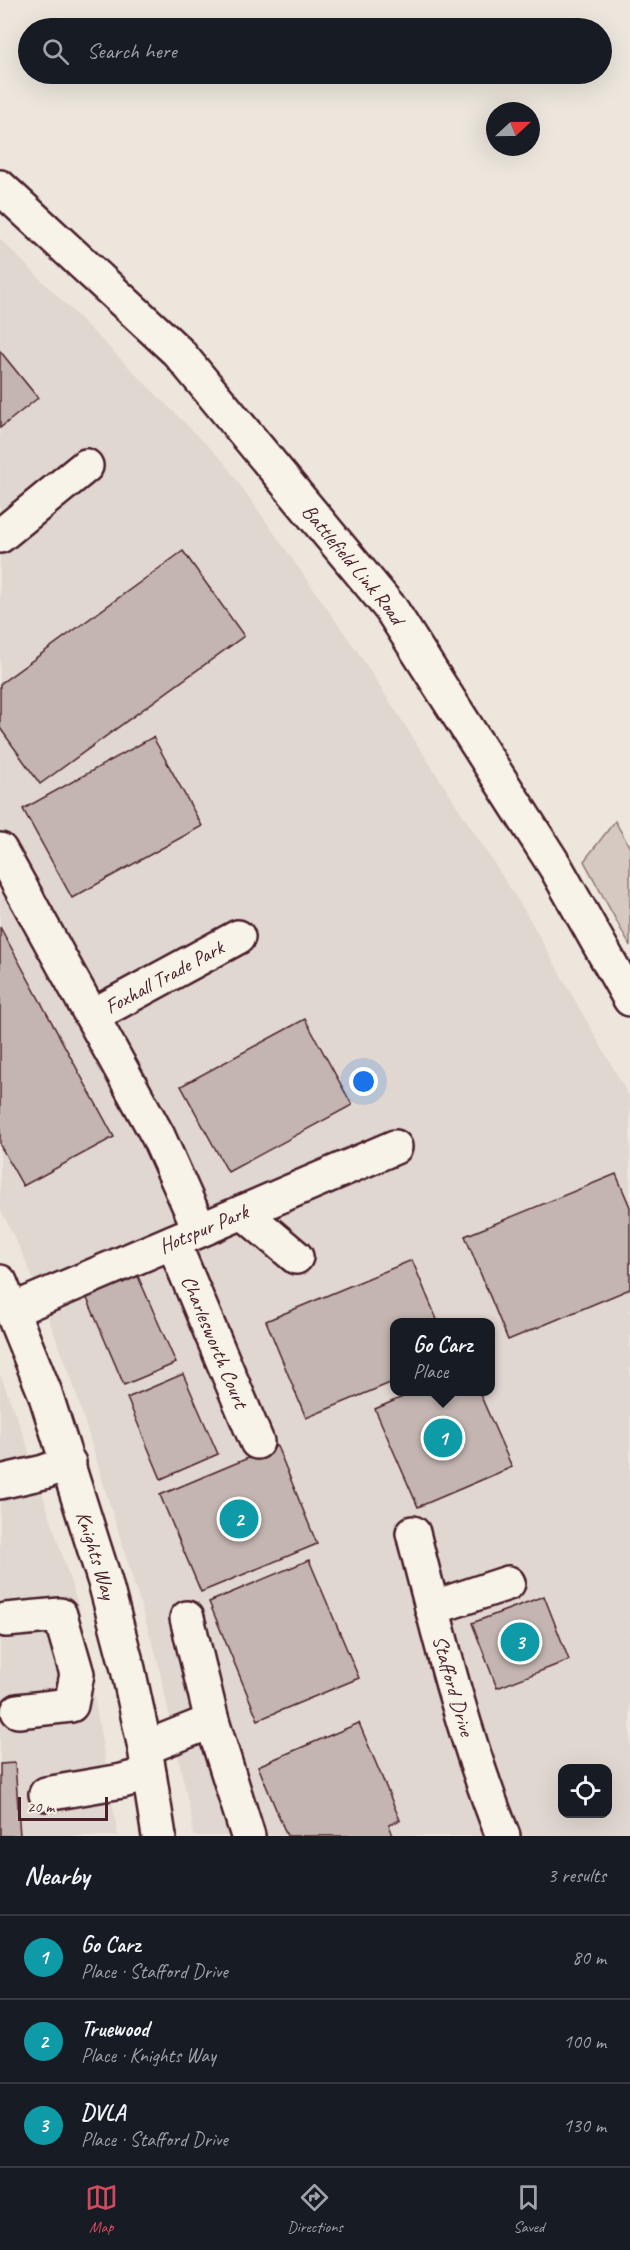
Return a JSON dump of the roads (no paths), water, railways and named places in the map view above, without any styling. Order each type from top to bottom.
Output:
[{"type":"street","name":"Battlefield Link Road","points":[[0,187],[178,352],[391,609],[555,866],[630,999]]},
{"type":"street","points":[[0,536],[86,466]]},
{"type":"street","name":"Charlesworth Court","points":[[0,850],[158,1136],[186,1236],[257,1442]]},
{"type":"street","name":"Foxhall Trade Park","points":[[92,1016],[238,937]]},
{"type":"street","name":"Hotspur Park","points":[[4,1294],[186,1236],[395,1147]]},
{"type":"street","points":[[243,1212],[296,1257]]},
{"type":"street","name":"Knights Way","points":[[4,1294],[69,1463],[105,1582],[128,1669],[147,1761],[159,1836]]},
{"type":"street","points":[[0,1482],[44,1472],[69,1463]]},
{"type":"street","name":"Stafford Drive","points":[[412,1533],[466,1730],[503,1836]]},
{"type":"street","points":[[432,1608],[508,1583]]},
{"type":"street","points":[[6,1620],[60,1615],[77,1674],[71,1705],[18,1711]]},
{"type":"street","points":[[187,1618],[212,1721],[248,1836]]},
{"type":"street","points":[[77,1674],[128,1669]]},
{"type":"street","points":[[46,1794],[122,1781],[147,1761],[212,1721]]},
{"type":"place","name":"Go Carz","points":[[443,1438]]},
{"type":"place","name":"Truewood","points":[[239,1519]]},
{"type":"place","name":"DVLA","points":[[520,1642]]}]
